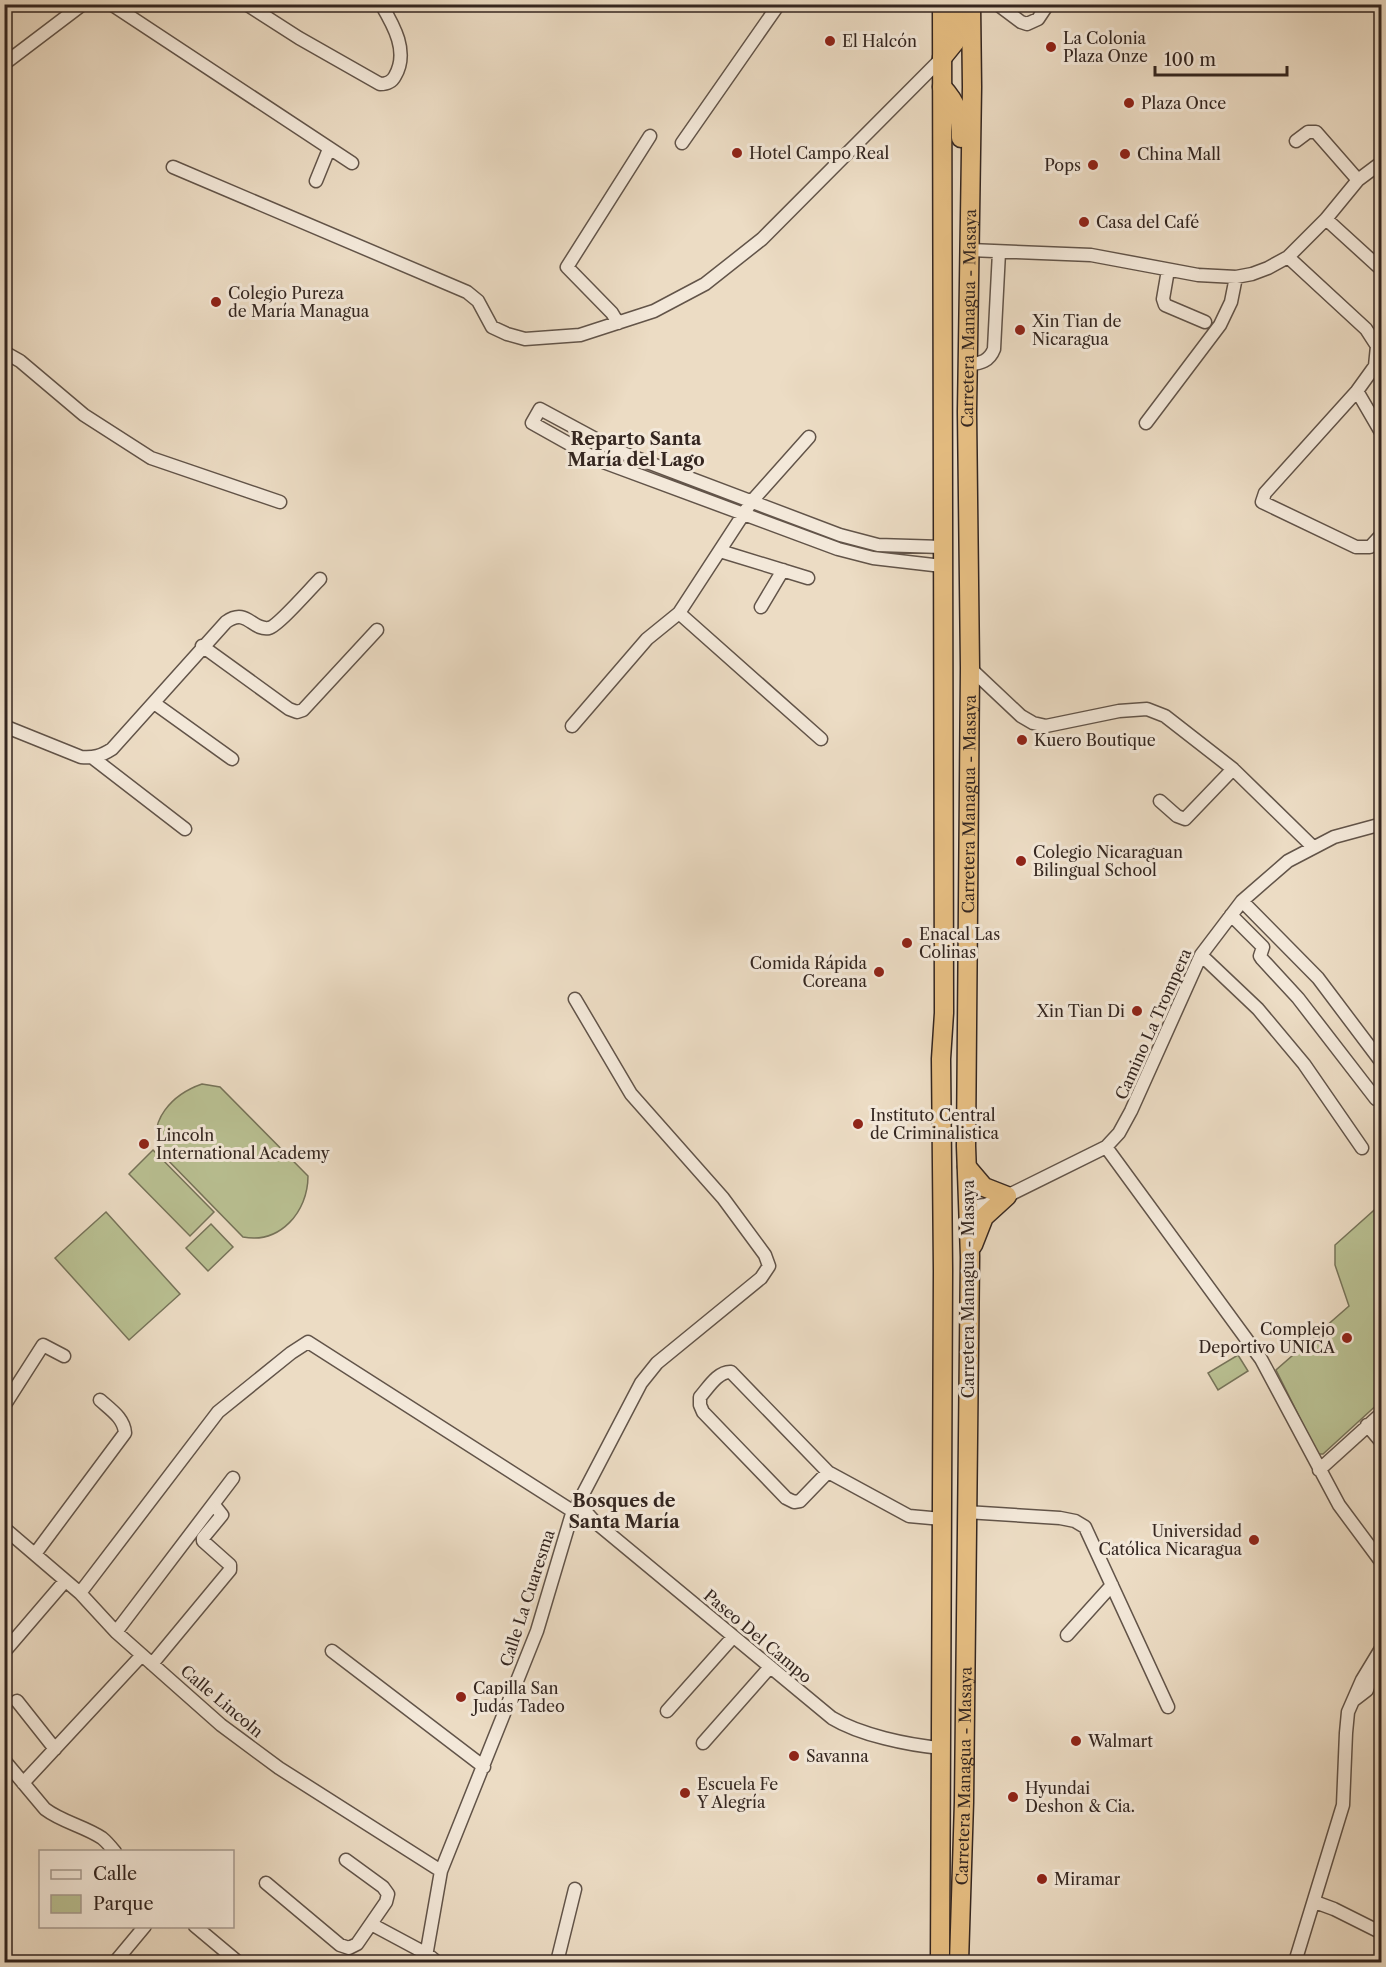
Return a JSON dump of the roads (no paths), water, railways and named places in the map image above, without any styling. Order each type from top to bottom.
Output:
[{"type":"highway","name":"Carretera Managua - Masaya","points":[[940,1962],[944,1271],[941,1059],[944,1014],[942,4]]},
{"type":"highway","points":[[942,58],[955,42],[957,4]]},
{"type":"highway","name":"Carretera Managua - Masaya","points":[[959,1962],[964,1802],[970,1257],[967,1167],[971,4]]},
{"type":"highway","points":[[942,87],[954,100],[960,119],[962,213],[970,247]]},
{"type":"highway","points":[[944,333],[957,356],[968,365]]},
{"type":"highway","points":[[942,381],[954,370],[968,365]]},
{"type":"highway","points":[[941,1059],[947,1069],[948,1164],[954,1185],[969,1207],[953,1236],[944,1271]]},
{"type":"highway","points":[[967,1167],[984,1187],[1007,1196],[984,1217],[975,1236],[970,1257]]},
{"type":"highway","points":[[941,1768],[948,1775],[953,1775],[963,1764]]},
{"type":"highway","points":[[940,1799],[946,1789],[951,1787],[958,1791],[964,1802]]},
{"type":"highway","points":[[940,1926],[944,1935],[945,1962]]},
{"type":"street","points":[[4,64],[83,4]]},
{"type":"street","points":[[111,4],[352,163]]},
{"type":"street","points":[[246,4],[299,38],[380,84],[386,84],[393,80],[402,60],[400,45],[381,4]]},
{"type":"street","points":[[682,143],[779,4]]},
{"type":"street","points":[[997,4],[1021,22],[1028,24],[1038,19],[1048,4]]},
{"type":"street","points":[[173,167],[467,292],[478,301],[492,327],[507,334],[525,339],[561,338],[580,335],[654,310],[705,284],[762,239],[942,58]]},
{"type":"street","points":[[920,80],[942,87]]},
{"type":"street","points":[[1296,141],[1308,132],[1316,132],[1358,180]]},
{"type":"street","points":[[618,323],[612,313],[567,267],[650,135]]},
{"type":"street","points":[[316,181],[329,149]]},
{"type":"street","points":[[970,247],[999,252],[1034,251],[1091,255],[1198,276],[1236,277],[1268,268],[1288,257],[1326,219],[1358,180],[1382,162]]},
{"type":"street","points":[[1326,219],[1382,270]]},
{"type":"street","points":[[968,365],[986,361],[991,357],[994,349],[999,252]]},
{"type":"street","points":[[1288,257],[1366,329],[1377,346],[1375,366],[1357,391],[1265,493],[1262,502],[1356,547],[1370,547],[1382,534]]},
{"type":"street","points":[[1168,270],[1163,299],[1165,305],[1205,322]]},
{"type":"street","points":[[1146,423],[1220,325],[1231,302],[1236,277]]},
{"type":"street","points":[[4,352],[20,361],[84,415],[151,458],[280,502]]},
{"type":"street","points":[[1357,391],[1382,434]]},
{"type":"street","points":[[942,547],[878,544],[840,535],[618,451],[540,409],[532,423],[598,460],[838,549],[873,558],[942,566]]},
{"type":"street","points":[[572,726],[647,639],[679,613],[752,501],[809,436]]},
{"type":"street","points":[[720,551],[808,578]]},
{"type":"street","points":[[761,607],[783,570]]},
{"type":"street","points":[[4,726],[81,757],[93,758],[112,749],[202,646],[232,617],[239,616],[262,628],[275,626],[320,579]]},
{"type":"street","points":[[679,613],[821,739]]},
{"type":"street","points":[[202,646],[289,709],[297,712],[303,710],[377,630]]},
{"type":"street","points":[[970,668],[1021,716],[1033,723],[1046,726],[1119,711],[1147,708],[1166,716],[1233,769],[1313,847]]},
{"type":"street","points":[[154,703],[232,759]]},
{"type":"street","points":[[93,758],[185,829]]},
{"type":"street","points":[[1160,801],[1185,819],[1233,769]]},
{"type":"street","name":"Camino La Trompera","points":[[1106,1148],[1119,1133],[1131,1111],[1201,955],[1242,901],[1288,861],[1313,847],[1334,837],[1382,824]]},
{"type":"street","points":[[1242,901],[1318,978],[1382,1063]]},
{"type":"street","points":[[1231,915],[1263,947],[1260,956],[1262,959],[1298,998],[1376,1099]]},
{"type":"street","points":[[1201,955],[1258,1009],[1304,1064],[1362,1148]]},
{"type":"street","name":"Calle La Cuaresma","points":[[426,1958],[441,1871],[537,1631],[576,1508],[640,1383],[657,1363],[761,1278],[769,1266],[765,1255],[723,1198],[631,1094],[574,999]]},
{"type":"street","points":[[969,1207],[985,1205],[1007,1196],[1106,1148],[1261,1359],[1339,1505],[1382,1563]]},
{"type":"street","name":"Paseo Del Campo","points":[[80,1593],[218,1412],[308,1342],[576,1508],[832,1718],[850,1729],[941,1748]]},
{"type":"street","points":[[4,1406],[43,1345],[64,1356]]},
{"type":"street","points":[[828,1472],[800,1501],[794,1502],[786,1498],[703,1412],[699,1405],[700,1397],[721,1374],[731,1372],[828,1472],[909,1516],[942,1519]]},
{"type":"street","points":[[35,1554],[125,1433],[125,1426],[121,1420],[100,1400]]},
{"type":"street","points":[[1319,1470],[1382,1413]]},
{"type":"street","points":[[1367,1425],[1382,1443]]},
{"type":"street","points":[[116,1632],[233,1478]]},
{"type":"street","points":[[23,1783],[147,1659],[230,1570],[230,1565],[203,1541],[222,1515],[214,1505]]},
{"type":"street","points":[[966,1512],[1060,1518],[1076,1521],[1085,1527],[1168,1707]]},
{"type":"street","name":"Calle Lincoln","points":[[4,1528],[80,1593],[116,1632],[220,1725],[279,1768],[441,1871]]},
{"type":"street","points":[[4,1652],[65,1581]]},
{"type":"street","points":[[1067,1635],[1112,1585]]},
{"type":"street","points":[[667,1711],[733,1636]]},
{"type":"street","points":[[1295,1962],[1343,1805],[1348,1712],[1373,1659],[1382,1647]]},
{"type":"street","points":[[332,1651],[484,1767]]},
{"type":"street","points":[[703,1743],[770,1667]]},
{"type":"street","points":[[17,1701],[55,1749]]},
{"type":"street","points":[[4,1760],[45,1809],[93,1833],[115,1850]]},
{"type":"street","points":[[266,1883],[340,1945],[349,1948],[357,1944],[386,1902],[388,1894],[383,1887],[346,1860]]},
{"type":"street","points":[[557,1962],[575,1889]]},
{"type":"street","points":[[1315,1902],[1382,1933]]},
{"type":"street","points":[[371,1924],[426,1958],[437,1962]]},
{"type":"street","points":[[115,1962],[143,1928]]},
{"type":"street","points":[[197,1928],[238,1962]]},
{"type":"place","name":"El Halcón","points":[[830,41]]},
{"type":"place","name":"La Colonia Plaza Onze","points":[[1051,47]]},
{"type":"place","name":"Plaza Once","points":[[1129,103]]},
{"type":"place","name":"Hotel Campo Real","points":[[737,153]]},
{"type":"place","name":"China Mall","points":[[1125,154]]},
{"type":"place","name":"Pops","points":[[1093,165]]},
{"type":"place","name":"Casa del Café","points":[[1084,222]]},
{"type":"place","name":"Colegio Pureza de María Managua","points":[[216,302]]},
{"type":"place","name":"Xin Tian de Nicaragua","points":[[1020,330]]},
{"type":"place","name":"Kuero Boutique","points":[[1022,740]]},
{"type":"place","name":"Colegio Nicaraguan Bilingual School","points":[[1021,861]]},
{"type":"place","name":"Enacal Las Colinas","points":[[907,943]]},
{"type":"place","name":"Comida Rápida Coreana","points":[[879,972]]},
{"type":"place","name":"Xin Tian Di","points":[[1137,1011]]},
{"type":"place","name":"Instituto Central de Criminalistica","points":[[858,1124]]},
{"type":"place","name":"Lincoln International Academy","points":[[144,1144]]},
{"type":"place","name":"Complejo Deportivo UNICA","points":[[1347,1338]]},
{"type":"place","name":"Universidad Católica Nicaragua","points":[[1254,1540]]},
{"type":"place","name":"Capilla San Judas Tadeo","points":[[461,1697]]},
{"type":"place","name":"Walmart","points":[[1076,1741]]},
{"type":"place","name":"Savanna","points":[[794,1756]]},
{"type":"place","name":"Escuela Fe Y Alegría","points":[[685,1793]]},
{"type":"place","name":"Hyundai Deshon & Cia.","points":[[1013,1797]]},
{"type":"place","name":"Miramar","points":[[1042,1879]]},
{"type":"district","name":"Reparto Santa María del Lago","points":[[636,449]]},
{"type":"district","name":"Bosques de Santa María","points":[[624,1511]]}]
